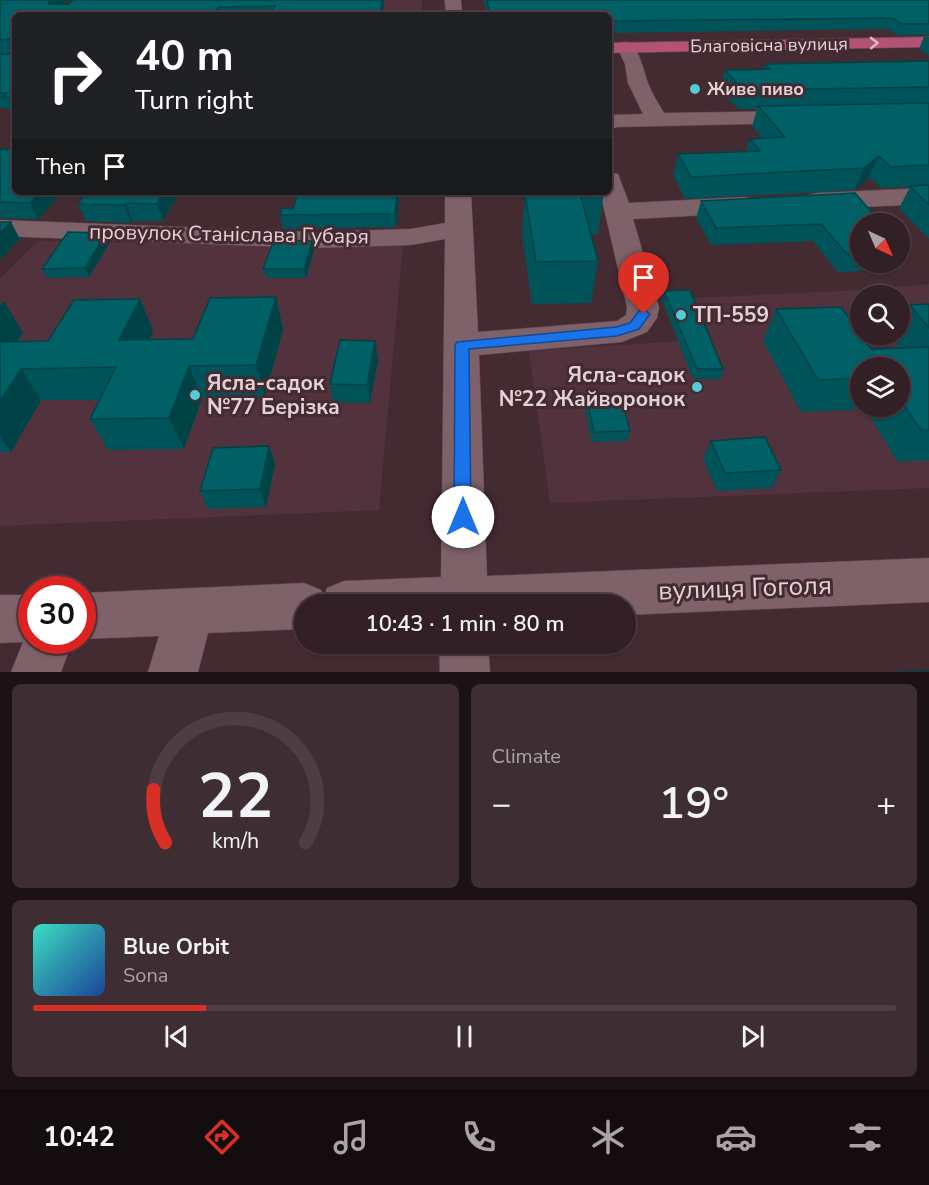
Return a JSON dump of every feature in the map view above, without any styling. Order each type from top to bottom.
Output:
[{"type":"main road","name":"Благовісна вулиця","points":[[618,47],[929,42]]},
{"type":"street","points":[[618,47],[634,64],[638,83],[657,120]]},
{"type":"street","points":[[612,121],[823,116]]},
{"type":"street","points":[[462,345],[617,332],[635,326],[644,314],[643,307],[612,190]]},
{"type":"street","points":[[458,195],[462,345],[464,594]]},
{"type":"street","points":[[618,212],[929,196]]},
{"type":"street","name":"провулок Станіслава Губаря","points":[[0,228],[313,240],[411,237],[458,229]]},
{"type":"street","name":"вулиця Гоголя","points":[[636,603],[929,580]]},
{"type":"street","points":[[96,615],[294,606]]},
{"type":"street","points":[[173,672],[190,611]]},
{"type":"street","points":[[0,619],[18,618]]},
{"type":"street","points":[[36,672],[43,654]]},
{"type":"street","points":[[465,654],[465,672]]},
{"type":"shaded area","points":[[224,0],[422,0],[422,12],[215,12]]},
{"type":"shaded area","name":"Ясла-садок №77 Берізка","points":[[38,241],[403,246],[379,510],[0,526],[0,279]]},
{"type":"shaded area","name":"Ясла-садок №22 Жайворонок","points":[[929,284],[929,488],[550,503],[529,351],[712,339],[693,298],[850,291],[850,345],[910,345],[910,286]]},
{"type":"building","points":[[0,0],[50,0],[49,4],[69,4],[73,0],[382,0],[380,12],[272,12],[275,6],[219,7],[215,12],[12,12],[12,98],[3,97],[8,93],[0,93],[0,54],[10,54],[11,39],[0,40]]},
{"type":"building","points":[[487,0],[929,0],[929,24],[902,24],[893,18],[612,21],[612,12],[489,12]]},
{"type":"building","points":[[929,61],[929,87],[743,90],[725,70],[770,69],[765,64]]},
{"type":"building","points":[[929,103],[929,165],[891,167],[879,156],[864,168],[691,177],[678,154],[760,151],[750,139],[785,137],[758,106]]},
{"type":"building","points":[[0,149],[12,150],[12,195],[37,195],[30,203],[0,202]]},
{"type":"building","points":[[929,185],[929,205],[910,186]]},
{"type":"building","points":[[855,193],[872,213],[850,213],[850,254],[847,254],[821,224],[716,228],[701,201]]},
{"type":"building","points":[[85,195],[162,195],[157,204],[78,204]]},
{"type":"building","points":[[297,195],[397,195],[395,214],[280,215],[282,208],[293,209]]},
{"type":"building","points":[[525,195],[581,195],[598,261],[536,262]]},
{"type":"building","points":[[0,222],[11,222],[0,233]]},
{"type":"building","points":[[68,232],[106,233],[85,268],[42,269]]},
{"type":"building","points":[[274,240],[312,241],[304,269],[263,269]]},
{"type":"building","points":[[690,290],[723,369],[697,369],[664,291]]},
{"type":"building","points":[[276,297],[256,365],[189,366],[169,418],[90,419],[116,367],[21,369],[0,401],[0,342],[48,341],[74,300],[140,299],[119,340],[193,339],[210,298]]},
{"type":"building","points":[[929,304],[929,328],[910,305]]},
{"type":"building","points":[[841,307],[850,320],[850,345],[868,345],[871,349],[929,347],[929,430],[921,430],[910,414],[910,357],[850,357],[850,379],[818,380],[776,309]]},
{"type":"building","points":[[340,340],[375,341],[367,385],[330,384]]},
{"type":"building","points":[[586,394],[620,394],[630,431],[594,432]]},
{"type":"building","points":[[765,437],[781,470],[725,473],[711,441]]},
{"type":"building","points":[[269,446],[260,489],[200,491],[213,448]]},
{"type":"place","name":"Живе пиво","points":[[695,89]]},
{"type":"place","name":"ТП-559","points":[[681,315]]},
{"type":"place","name":"Ясла-садок №22 Жайворонок","points":[[697,387]]},
{"type":"place","name":"Ясла-садок №77 Берізка","points":[[195,395]]},
{"type":"route","points":[[463,517],[462,345],[617,332],[635,326],[644,314]]}]
